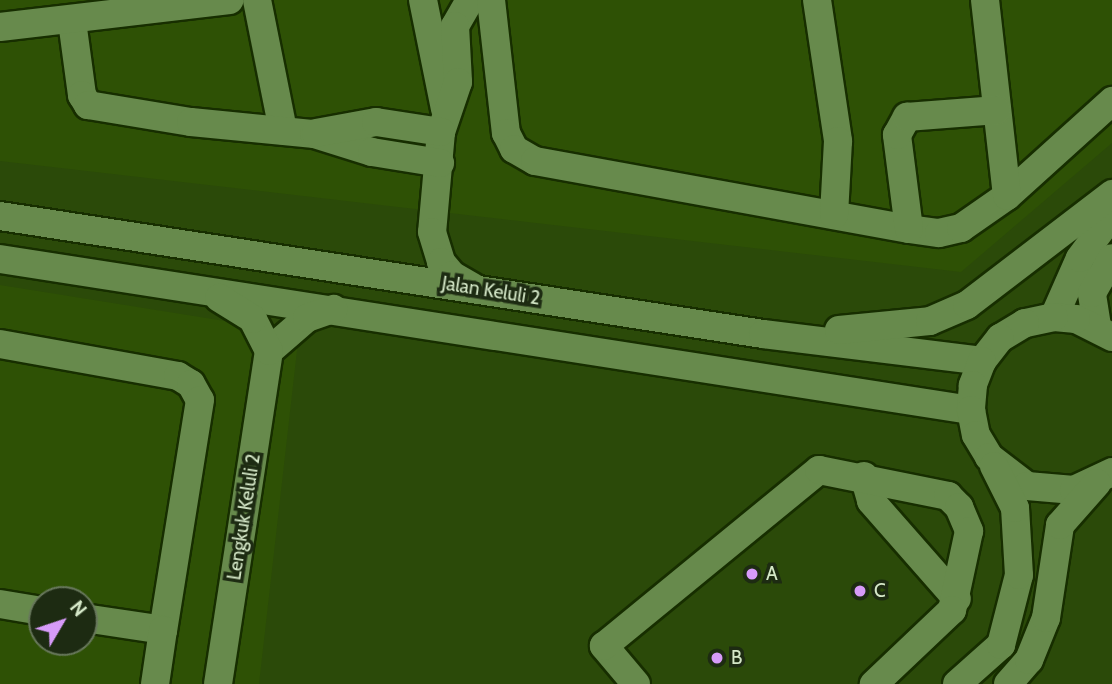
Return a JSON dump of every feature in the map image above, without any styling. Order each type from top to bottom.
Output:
[{"type":"street","points":[[0,27],[72,21],[229,0]]},
{"type":"street","points":[[257,0],[283,130]]},
{"type":"street","points":[[423,0],[443,122],[432,233],[441,262],[452,275],[479,290]]},
{"type":"street","points":[[443,122],[458,82],[455,26],[470,0]]},
{"type":"street","points":[[491,0],[506,133],[514,149],[535,161],[909,229],[939,233],[961,228],[1007,196],[1112,101]]},
{"type":"street","points":[[817,0],[838,141],[834,215]]},
{"type":"street","points":[[985,0],[1007,196]]},
{"type":"street","points":[[72,21],[82,96],[88,105],[191,122],[314,134],[372,152],[440,163]]},
{"type":"street","points":[[909,229],[897,135],[907,117],[997,110]]},
{"type":"street","points":[[314,134],[376,122],[443,122]]},
{"type":"street","points":[[763,334],[930,321],[967,305],[1112,194]]},
{"type":"street","points":[[1054,317],[1080,258],[1112,215]]},
{"type":"street","name":"Jalan Keluli 2","points":[[0,216],[763,334],[982,361]]},
{"type":"street","points":[[377,274],[414,257],[432,233]]},
{"type":"street","points":[[1104,332],[1092,293],[1112,258]]},
{"type":"street","points":[[0,259],[971,410]]},
{"type":"street","points":[[199,288],[253,318],[269,351],[307,318],[334,309]]},
{"type":"street","points":[[957,684],[1001,645],[1019,575],[1015,508],[976,435],[971,410],[973,385],[982,361],[1009,333],[1026,323],[1054,317],[1104,332]]},
{"type":"street","points":[[0,344],[178,376],[191,384],[200,400],[155,684]]},
{"type":"street","name":"Lengkuk Keluli 2","points":[[218,684],[269,351]]},
{"type":"street","points":[[989,457],[1006,474],[1050,491],[1104,478]]},
{"type":"street","points":[[636,684],[604,646],[813,472],[864,476],[948,496],[959,507],[969,531],[957,599],[937,628],[874,684]]},
{"type":"street","points":[[864,476],[871,501],[957,599]]},
{"type":"street","points":[[1008,684],[1029,660],[1046,618],[1060,525],[1104,478]]},
{"type":"street","points":[[0,604],[28,609]]},
{"type":"street","points":[[98,620],[163,630]]},
{"type":"shaded area","points":[[0,0],[1112,0],[1112,143],[961,272],[0,161]]},
{"type":"shaded area","points":[[0,285],[299,333],[259,684],[0,684]]},
{"type":"place","name":"A","points":[[752,574]]},
{"type":"place","name":"C","points":[[860,591]]},
{"type":"place","name":"B","points":[[717,658]]}]
